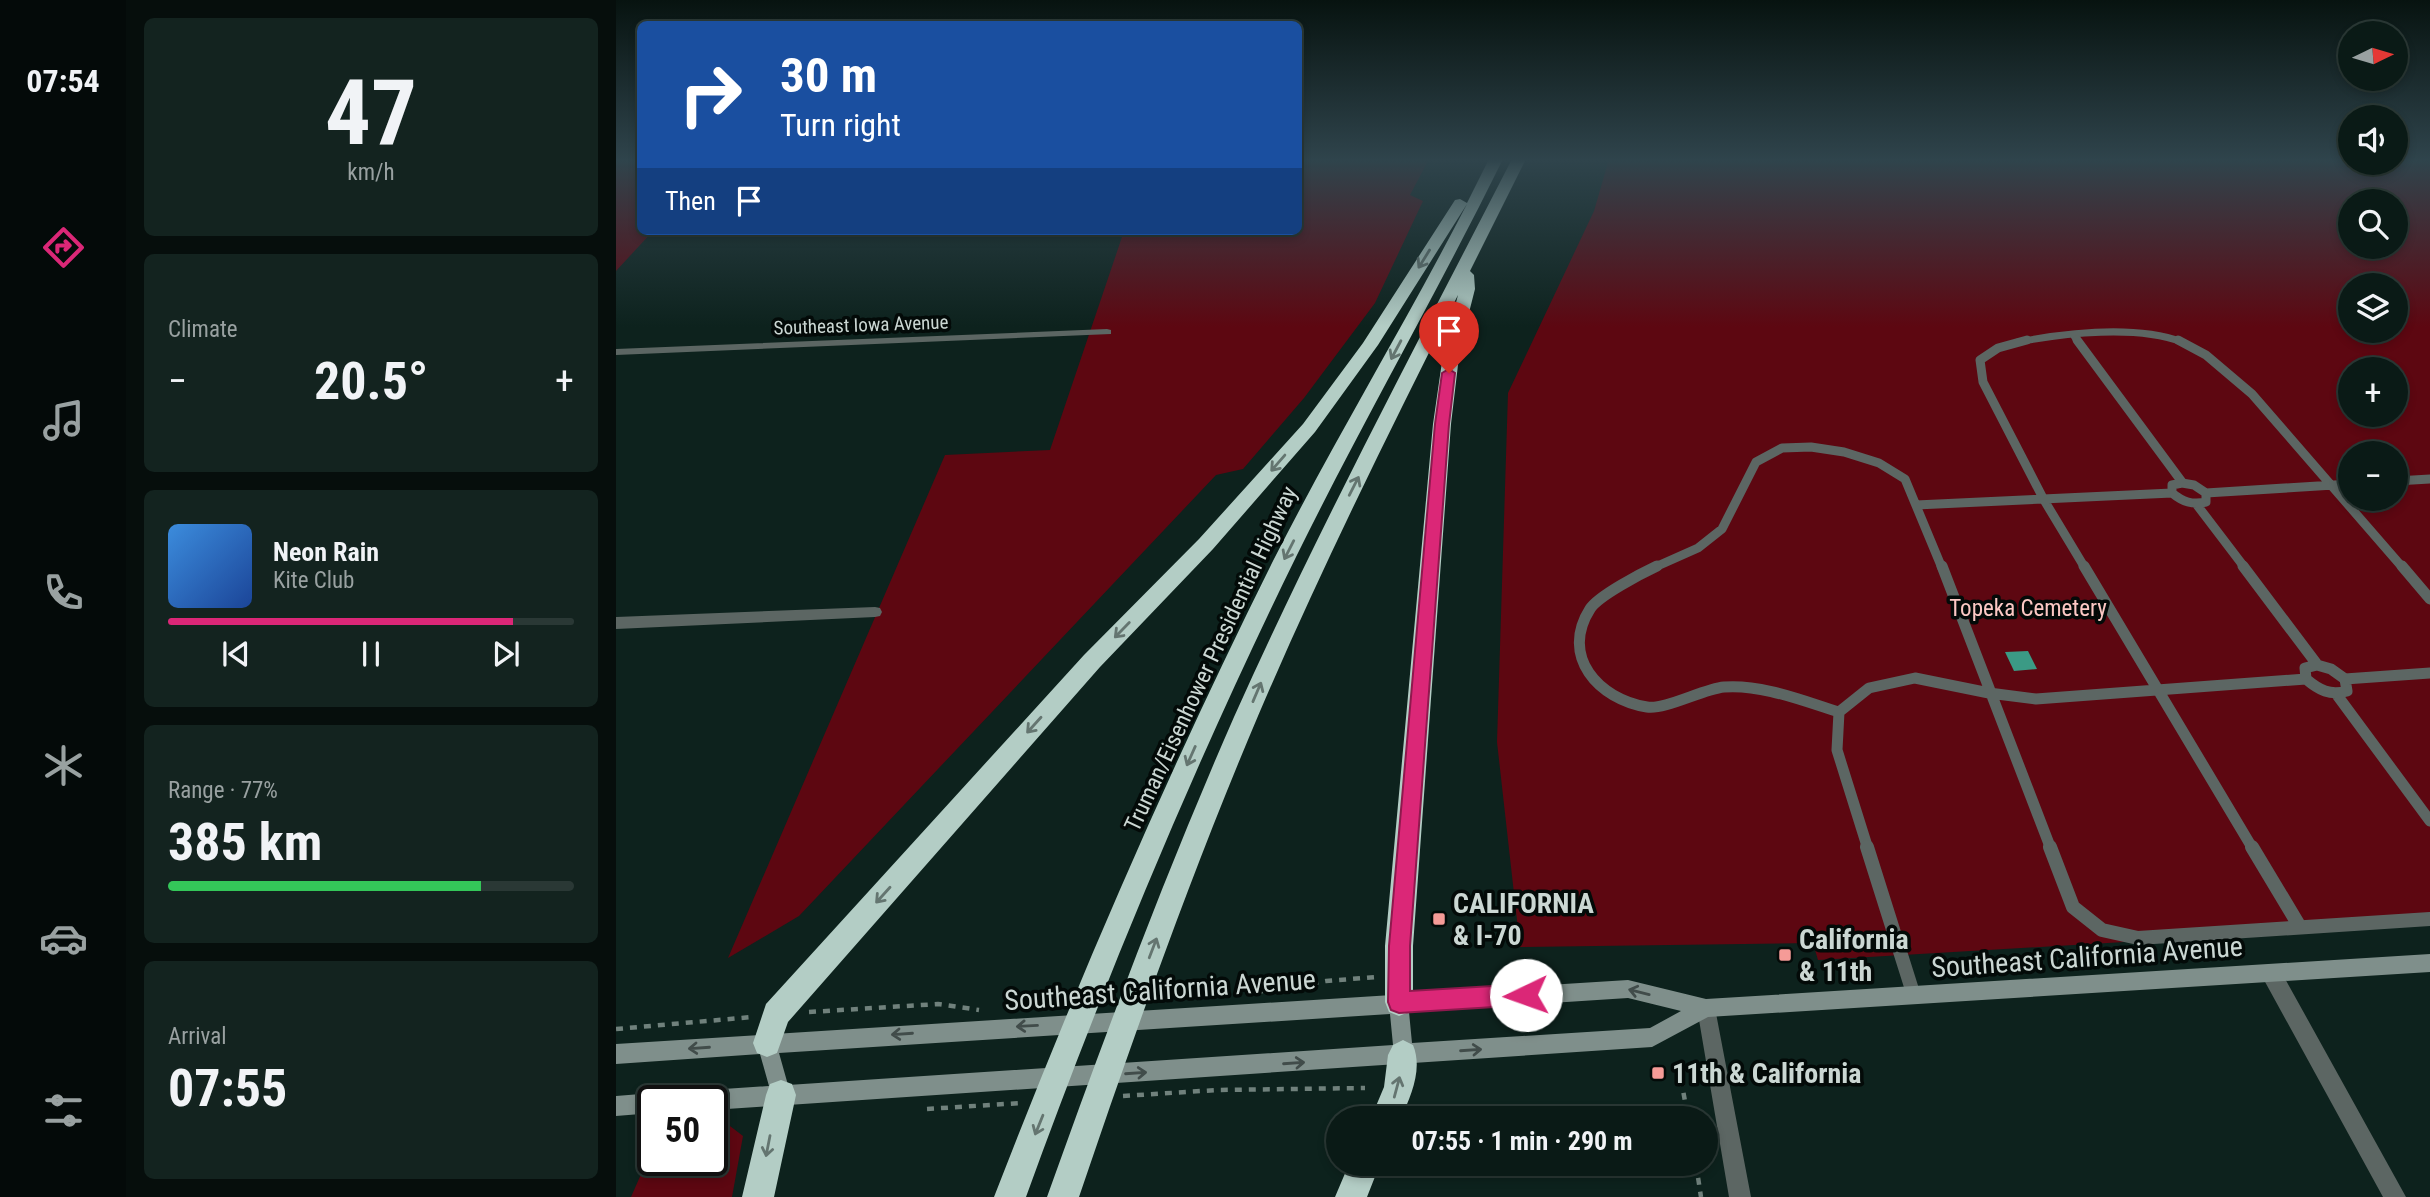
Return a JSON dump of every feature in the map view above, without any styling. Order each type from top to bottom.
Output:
[{"type":"highway","points":[[767,1043],[775,1014],[1092,660],[1206,544],[1309,428],[1370,345],[1451,215]]},
{"type":"highway","name":"Truman/Eisenhower Presidential Highway","points":[[1010,1197],[1113,937],[1231,667],[1304,522],[1466,215]]},
{"type":"highway","points":[[1063,1197],[1141,980],[1245,722],[1333,527],[1491,215]]},
{"type":"highway","points":[[1399,1002],[1399,946],[1442,424],[1452,348],[1467,289],[1465,266]]},
{"type":"highway","points":[[1391,1106],[1399,1088],[1403,1055]]},
{"type":"highway","points":[[758,1197],[781,1095]]},
{"type":"highway","points":[[1351,1197],[1360,1176]]},
{"type":"main road","name":"Southeast California Avenue","points":[[616,1054],[970,1029],[1628,989],[1706,1008],[2430,963]]},
{"type":"main road","points":[[1399,1002],[1403,1055]]},
{"type":"main road","name":"Southeast California Avenue","points":[[728,1099],[1651,1037],[1706,1008]]},
{"type":"main road","points":[[767,1043],[781,1095]]},
{"type":"main road","points":[[616,1106],[637,1104]]},
{"type":"street","name":"Southeast Iowa Avenue","points":[[616,352],[1107,332]]},
{"type":"street","points":[[616,623],[875,612]]},
{"type":"street","points":[[2271,973],[2395,1197]]},
{"type":"street","points":[[1706,1008],[1740,1197]]},
{"type":"lane","points":[[2300,928],[2044,500],[1983,383],[1980,360],[1998,348],[2111,332],[2140,333],[2174,339],[2194,348],[2224,369],[2252,394],[2430,599]]},
{"type":"lane","points":[[2074,336],[2182,482]]},
{"type":"lane","points":[[1839,712],[1771,692],[1724,687],[1649,708],[1610,695],[1583,667],[1577,635],[1591,606],[1638,575],[1698,548],[1722,529],[1756,463],[1783,449],[1811,447],[1844,452],[1879,463],[1905,479],[2073,907],[2102,930],[2138,937],[2430,919]]},
{"type":"lane","points":[[2408,480],[2430,479]]},
{"type":"lane","points":[[2172,494],[2172,485],[2182,482],[2196,485],[2206,493],[2338,485]]},
{"type":"lane","points":[[1916,505],[2172,494],[2182,502],[2197,505],[2206,502],[2206,493]]},
{"type":"lane","points":[[2197,505],[2316,663],[2332,668],[2345,679],[2347,691],[2337,695],[2319,691],[2306,679],[2305,668],[2316,663]]},
{"type":"lane","points":[[2345,679],[2430,673]]},
{"type":"lane","points":[[1914,996],[1837,750],[1839,712],[1869,688],[1915,678],[1989,693],[2036,699],[2306,679]]},
{"type":"lane","points":[[2337,695],[2430,821]]},
{"type":"path","points":[[1252,993],[1326,981],[1378,977]]},
{"type":"path","points":[[1681,1079],[1686,1106]]},
{"type":"path","points":[[1217,1090],[1365,1087]]},
{"type":"path","points":[[1698,1176],[1701,1197]]},
{"type":"green space","points":[[616,215],[637,215],[637,235],[649,235],[616,271]]},
{"type":"green space","points":[[1302,215],[1416,215],[1375,303],[1304,398],[1243,469],[1216,475],[799,916],[728,958],[945,455],[1050,450],[1123,235],[1302,235]]},
{"type":"green space","name":"Topeka Cemetery","points":[[1592,215],[2338,215],[2338,259],[2408,259],[2408,215],[2430,215],[2430,924],[1818,960],[1813,943],[1520,947],[1497,742],[1508,393]]},
{"type":"green space","points":[[728,1125],[743,1136],[732,1197],[631,1197],[640,1176],[728,1176]]},
{"type":"building","points":[[2028,651],[2037,669],[2014,671],[2005,652]]},
{"type":"place","name":"CALIFORNIA & I-70","points":[[1439,919]]},
{"type":"place","name":"California & 11th","points":[[1785,955]]},
{"type":"place","name":"11th & California","points":[[1658,1073]]},
{"type":"route","points":[[1449,373],[1442,424],[1399,946],[1399,1002],[1526,995]]}]
